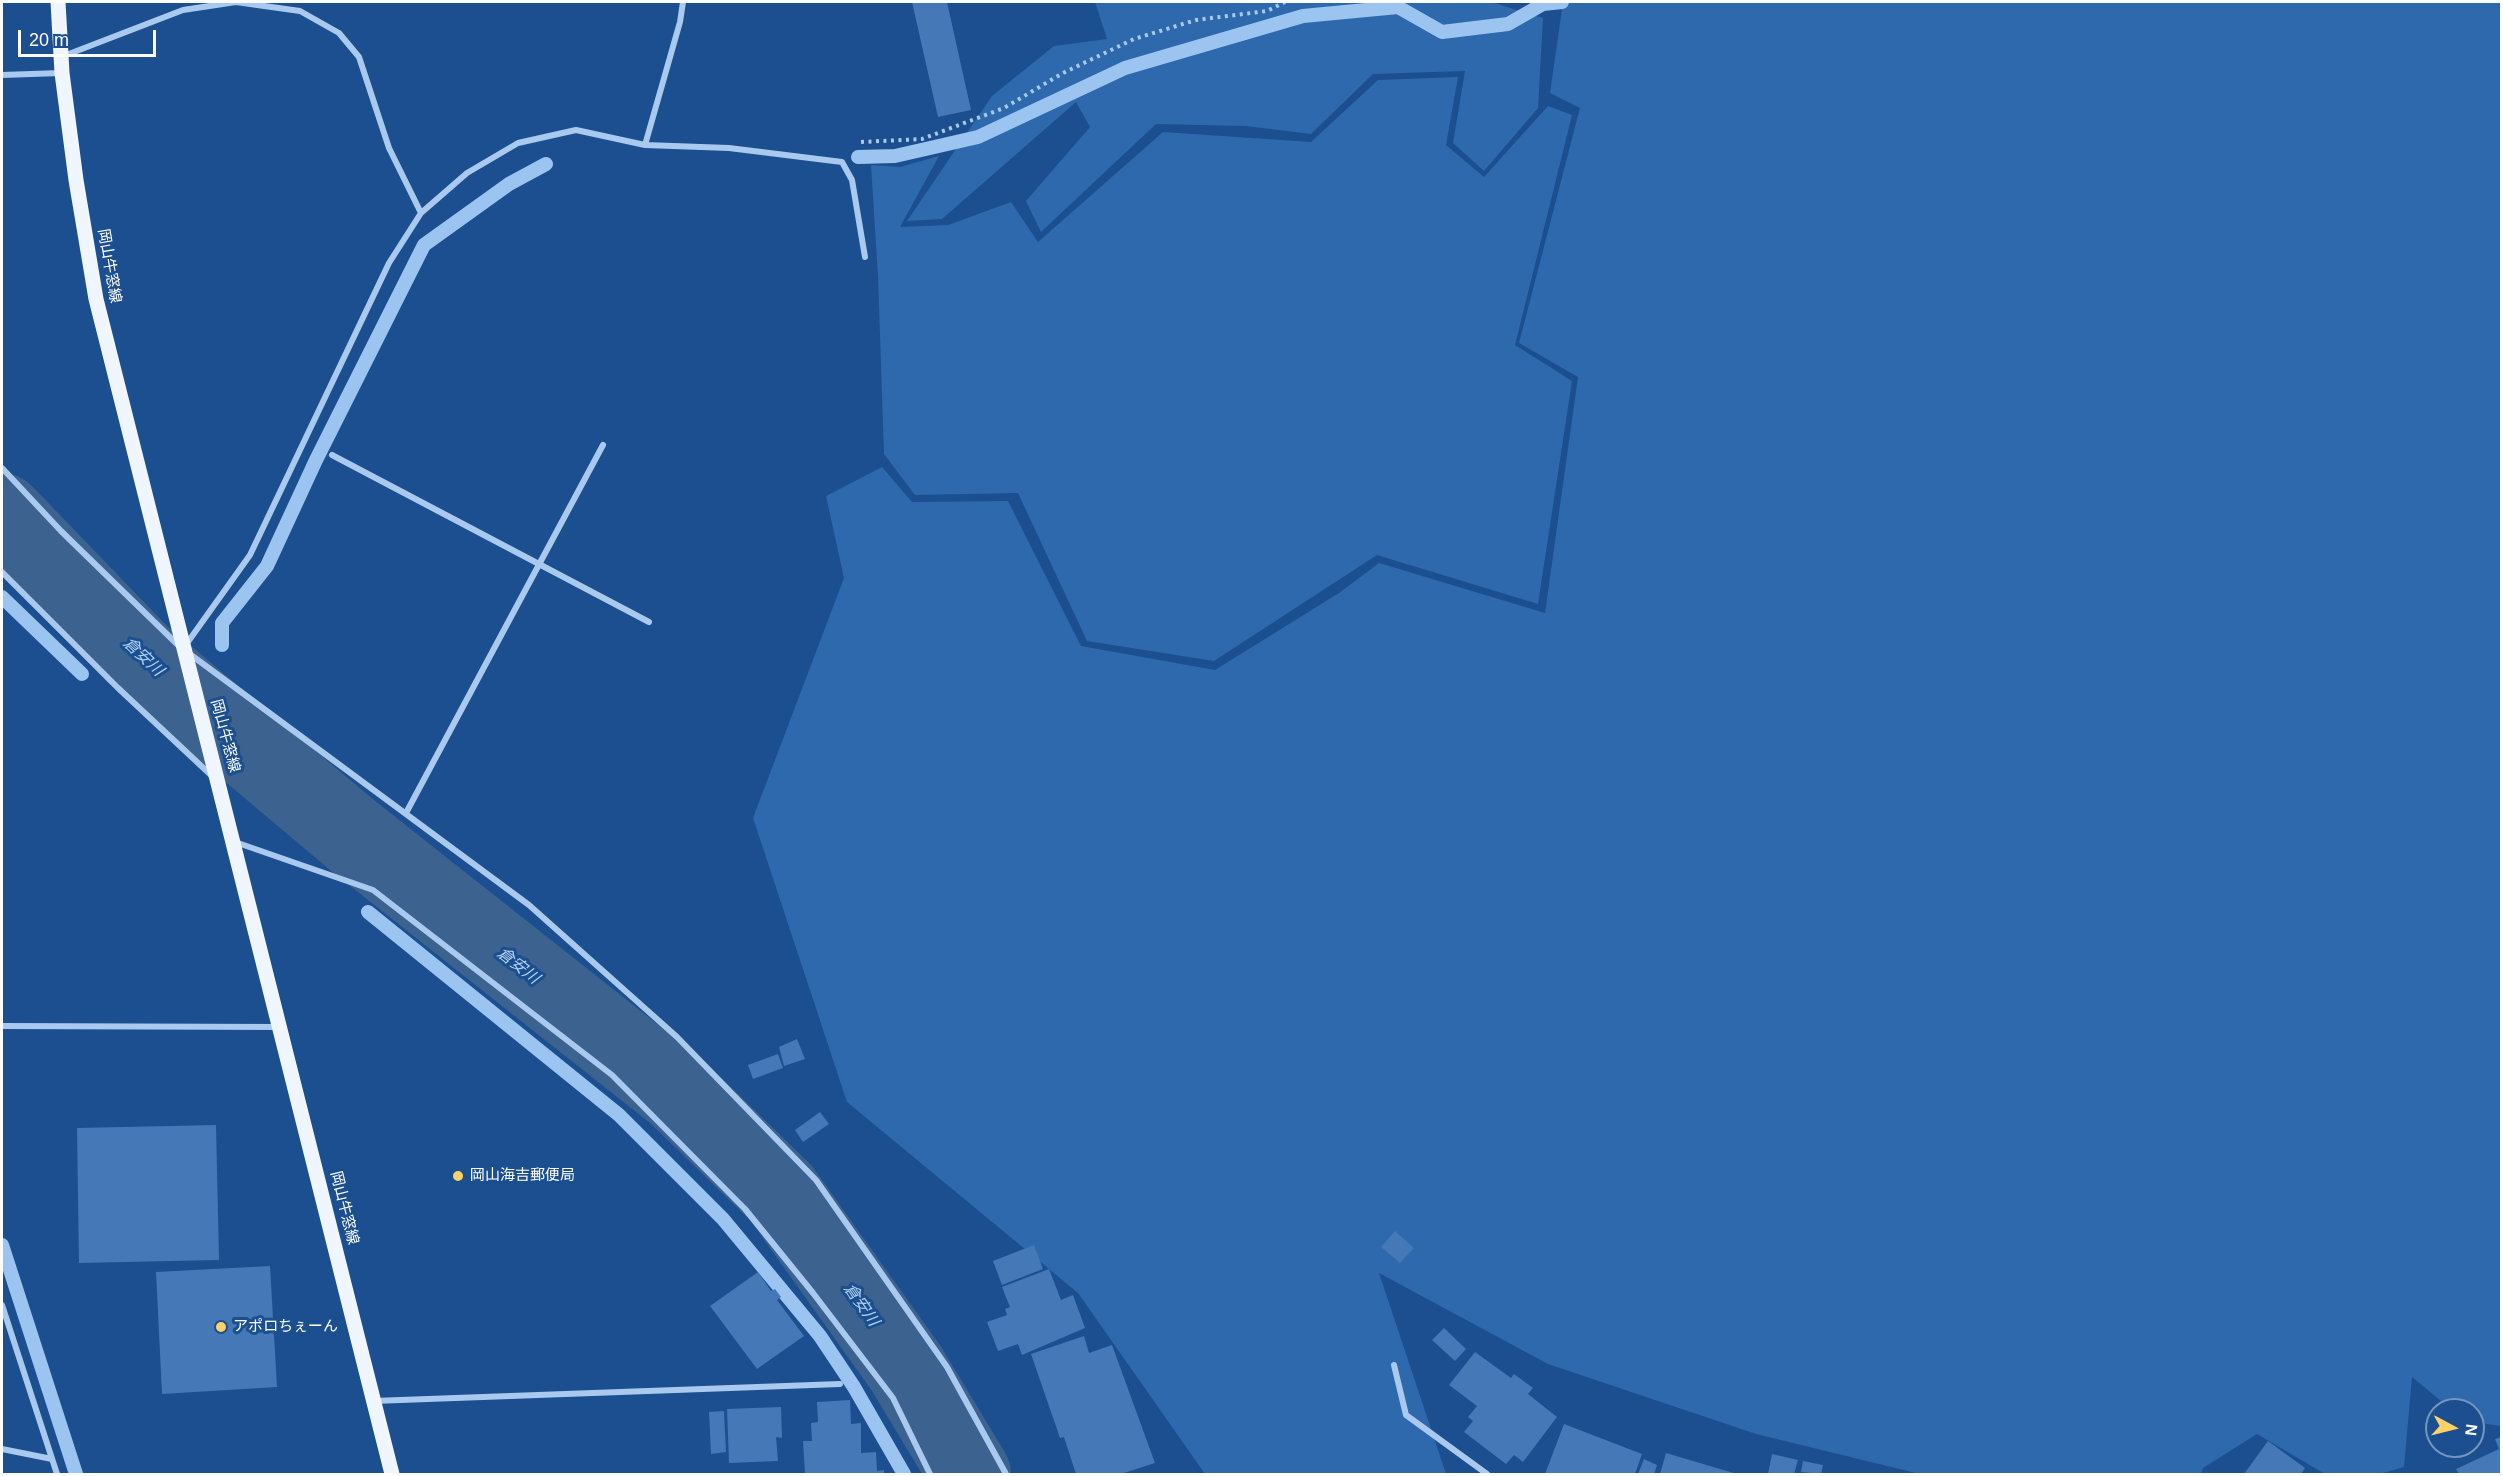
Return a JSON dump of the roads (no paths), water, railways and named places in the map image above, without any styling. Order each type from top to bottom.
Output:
[{"type":"main road","name":"岡山牛窓線","points":[[58,2],[62,73],[76,180],[96,299],[392,1474]]},
{"type":"street","points":[[60,57],[183,10],[236,2],[300,11],[339,33],[359,57],[389,148],[421,213]]},
{"type":"street","points":[[645,145],[680,22],[683,2]]},
{"type":"street","points":[[2,75],[62,73]]},
{"type":"street","points":[[183,649],[250,555],[389,263],[421,213],[467,173],[518,143],[576,130],[645,145],[729,148],[842,162],[852,180],[865,257]]},
{"type":"street","points":[[406,813],[603,445]]},
{"type":"street","points":[[332,455],[649,622]]},
{"type":"street","points":[[2,468],[60,531],[183,649],[530,905],[677,1037],[816,1180],[947,1367],[1006,1474]]},
{"type":"street","points":[[2,572],[118,688],[219,783]]},
{"type":"street","points":[[233,841],[374,890],[612,1075],[745,1209],[813,1293],[893,1398],[930,1474]]},
{"type":"street","points":[[2,1026],[280,1027]]},
{"type":"street","points":[[2,1305],[57,1474]]},
{"type":"street","points":[[1394,1365],[1406,1415],[1487,1474]]},
{"type":"street","points":[[373,1401],[840,1384]]},
{"type":"street","points":[[2,1449],[52,1459]]},
{"type":"waterway","points":[[858,157],[895,156],[978,137],[1125,68],[1303,16],[1398,7],[1442,32],[1508,24],[1543,4],[1562,2]]},
{"type":"waterway","points":[[222,645],[222,623],[267,566],[316,460],[424,245],[509,184],[546,164]]},
{"type":"waterway","name":"倉安川","points":[[2,514],[137,654],[352,835],[677,1092],[781,1193],[906,1368],[970,1474]]},
{"type":"waterway","points":[[2,597],[82,674]]},
{"type":"waterway","points":[[228,714],[230,733]]},
{"type":"waterway","points":[[368,912],[619,1115],[723,1219],[820,1336],[854,1387],[904,1474]]},
{"type":"waterway","points":[[2,1245],[76,1474]]},
{"type":"place","name":"岡山海吉郵便局","points":[[458,1176]]},
{"type":"place","name":"アポロちぇーん","points":[[221,1327]]}]
